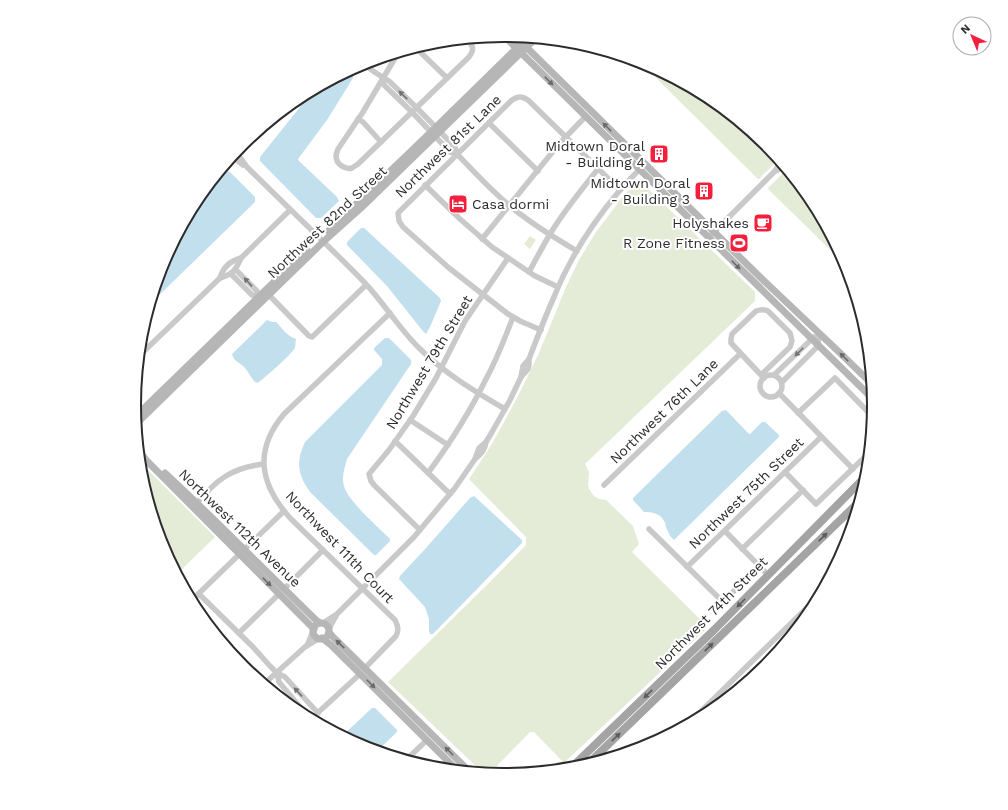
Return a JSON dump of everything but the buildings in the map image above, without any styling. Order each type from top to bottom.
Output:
[{"type":"main road","name":"Northwest 74th Street","points":[[579,760],[768,576],[858,484]]},
{"type":"main road","name":"Northwest 74th Street","points":[[596,756],[852,509]]},
{"type":"main road","points":[[790,568],[788,561],[801,548],[805,538]]},
{"type":"street","points":[[514,42],[522,48],[645,164],[866,378]]},
{"type":"street","points":[[519,43],[522,48],[585,117],[866,393]]},
{"type":"street","name":"Northwest 82nd Street","points":[[522,48],[525,43]]},
{"type":"street","name":"Northwest 82nd Street","points":[[141,411],[359,202],[436,132],[522,48],[529,43]]},
{"type":"street","points":[[394,59],[358,119],[338,149],[336,156],[337,162],[340,166],[353,168],[358,164],[472,54],[473,47],[471,44]]},
{"type":"street","points":[[420,52],[447,78]]},
{"type":"street","points":[[369,68],[382,78],[384,85],[414,110],[436,132],[450,152],[457,154],[509,205],[527,219],[577,251]]},
{"type":"street","name":"Northwest 81st Lane","points":[[483,295],[448,268],[403,227],[399,221],[398,213],[516,97],[524,97],[528,100],[566,137]]},
{"type":"street","points":[[482,239],[566,137],[585,117]]},
{"type":"street","points":[[358,119],[363,122],[381,142]]},
{"type":"street","points":[[489,123],[538,171]]},
{"type":"street","points":[[566,137],[620,190]]},
{"type":"street","points":[[239,157],[247,167]]},
{"type":"street","points":[[237,160],[247,167],[366,285],[418,347],[441,368],[460,382],[505,409]]},
{"type":"street","points":[[306,646],[316,625],[337,614],[420,530],[450,494],[475,459],[483,451],[486,442],[521,377],[523,366],[529,359],[558,287],[577,251],[594,224],[620,190],[645,164]]},
{"type":"street","points":[[708,238],[778,167]]},
{"type":"street","points":[[529,272],[550,234],[572,202],[598,169]]},
{"type":"street","points":[[775,171],[780,169]]},
{"type":"street","points":[[425,185],[482,239],[535,276],[558,287]]},
{"type":"street","points":[[145,350],[220,278],[227,276],[233,271],[240,258],[290,210]]},
{"type":"street","name":"Northwest 82nd Street","points":[[142,418],[260,298],[269,295],[321,240]]},
{"type":"street","points":[[220,278],[221,272],[227,265],[233,260],[240,258]]},
{"type":"street","name":"Northwest 79th Street","points":[[420,530],[374,484],[369,474],[410,420],[441,368],[458,332],[508,258]]},
{"type":"street","points":[[233,271],[252,295],[260,298]]},
{"type":"street","points":[[269,295],[309,336],[312,337],[366,285]]},
{"type":"street","points":[[483,295],[520,321],[541,330]]},
{"type":"street","points":[[762,377],[731,343],[732,334],[760,309],[768,311],[790,333],[792,341],[790,347],[762,377],[761,387],[763,392],[769,396],[779,393],[782,388],[782,382],[778,377],[774,375],[762,377]]},
{"type":"street","name":"Northwest 111th Court","points":[[362,671],[396,636],[398,625],[395,620],[284,511],[273,496],[263,464],[268,440],[277,422],[390,313]]},
{"type":"street","points":[[428,473],[448,445],[478,394],[496,359],[514,317]]},
{"type":"street","points":[[774,375],[819,333]]},
{"type":"street","points":[[782,382],[818,346],[819,333]]},
{"type":"street","name":"Northwest 76th Lane","points":[[604,486],[740,354]]},
{"type":"street","points":[[786,365],[792,372]]},
{"type":"street","points":[[798,413],[835,378],[867,411]]},
{"type":"street","points":[[779,393],[853,469]]},
{"type":"street","points":[[410,420],[448,445]]},
{"type":"street","name":"Northwest 75th Street","points":[[687,567],[821,437]]},
{"type":"street","points":[[395,441],[450,494]]},
{"type":"street","name":"Northwest 112th Avenue","points":[[144,455],[197,503],[281,592],[314,630]]},
{"type":"street","name":"Northwest 112th Avenue","points":[[145,459],[197,511],[242,552]]},
{"type":"street","points":[[785,472],[816,504],[863,459]]},
{"type":"street","points":[[197,511],[197,503],[213,486],[228,474],[247,467],[263,464]]},
{"type":"street","points":[[742,549],[803,490]]},
{"type":"street","points":[[196,597],[284,511]]},
{"type":"street","points":[[649,529],[723,602],[759,566]]},
{"type":"street","points":[[725,530],[768,576]]},
{"type":"street","points":[[239,633],[323,550]]},
{"type":"street","name":"Northwest 112th Avenue","points":[[281,592],[321,623]]},
{"type":"street","points":[[199,594],[239,633],[276,673],[285,677],[318,713]]},
{"type":"street","points":[[268,680],[306,646],[327,636],[337,614]]},
{"type":"street","points":[[707,706],[801,614]]},
{"type":"street","points":[[321,623],[328,626],[332,636],[362,671],[452,764]]},
{"type":"street","points":[[314,630],[316,636],[331,645],[362,671],[428,730],[464,766]]},
{"type":"street","points":[[315,715],[362,671]]},
{"type":"street","points":[[276,673],[279,682],[297,703]]},
{"type":"street","points":[[410,756],[427,740],[429,734],[428,730]]},
{"type":"green space","points":[[652,74],[665,79],[706,103],[761,148],[775,163],[758,179]]},
{"type":"green space","points":[[783,173],[806,203],[834,253],[769,190],[768,188]]},
{"type":"green space","points":[[641,182],[755,292],[755,301],[585,464],[589,472],[589,489],[594,496],[599,499],[606,500],[633,526],[639,544],[632,552],[706,625],[705,630],[564,763],[534,732],[530,732],[495,768],[476,767],[388,682],[526,545],[526,537],[469,479],[492,444],[517,398],[539,353],[566,287],[579,260],[596,232],[624,195],[636,183]]},
{"type":"green space","points":[[530,236],[536,240],[530,249],[524,244]]},
{"type":"green space","points":[[147,469],[215,537],[181,570],[160,522],[153,499]]},
{"type":"water","points":[[353,75],[353,78],[327,120],[298,159],[337,197],[339,201],[321,218],[316,218],[260,161],[260,157],[304,102],[343,79]]},
{"type":"water","points":[[227,171],[230,172],[255,197],[255,202],[157,297],[178,244],[202,203]]},
{"type":"water","points":[[361,228],[364,228],[440,298],[441,301],[426,334],[387,286],[347,245],[347,242]]},
{"type":"water","points":[[267,320],[276,322],[287,334],[296,339],[295,347],[294,350],[279,365],[258,383],[255,382],[232,354]]},
{"type":"water","points":[[385,338],[390,339],[411,360],[411,364],[347,459],[343,479],[346,492],[351,499],[390,539],[390,541],[376,555],[374,555],[310,492],[302,479],[299,461],[305,442],[382,365],[382,359],[374,348]]},
{"type":"water","points":[[726,410],[749,434],[762,422],[765,422],[779,435],[779,437],[674,540],[670,536],[662,518],[653,513],[644,512],[633,500],[633,498],[722,411]]},
{"type":"water","points":[[474,496],[522,540],[522,543],[433,634],[430,634],[429,619],[425,607],[399,579],[400,576],[470,498]]},
{"type":"water","points":[[372,708],[375,708],[397,730],[397,732],[381,747],[346,732]]},
{"type":"place","name":"Midtown Doral - Building 4","points":[[659,154]]},
{"type":"place","name":"Midtown Doral - Building 3","points":[[704,191]]},
{"type":"place","name":"Casa dormi","points":[[458,204]]},
{"type":"place","name":"Holyshakes","points":[[763,223]]},
{"type":"place","name":"R Zone Fitness","points":[[739,243]]}]
